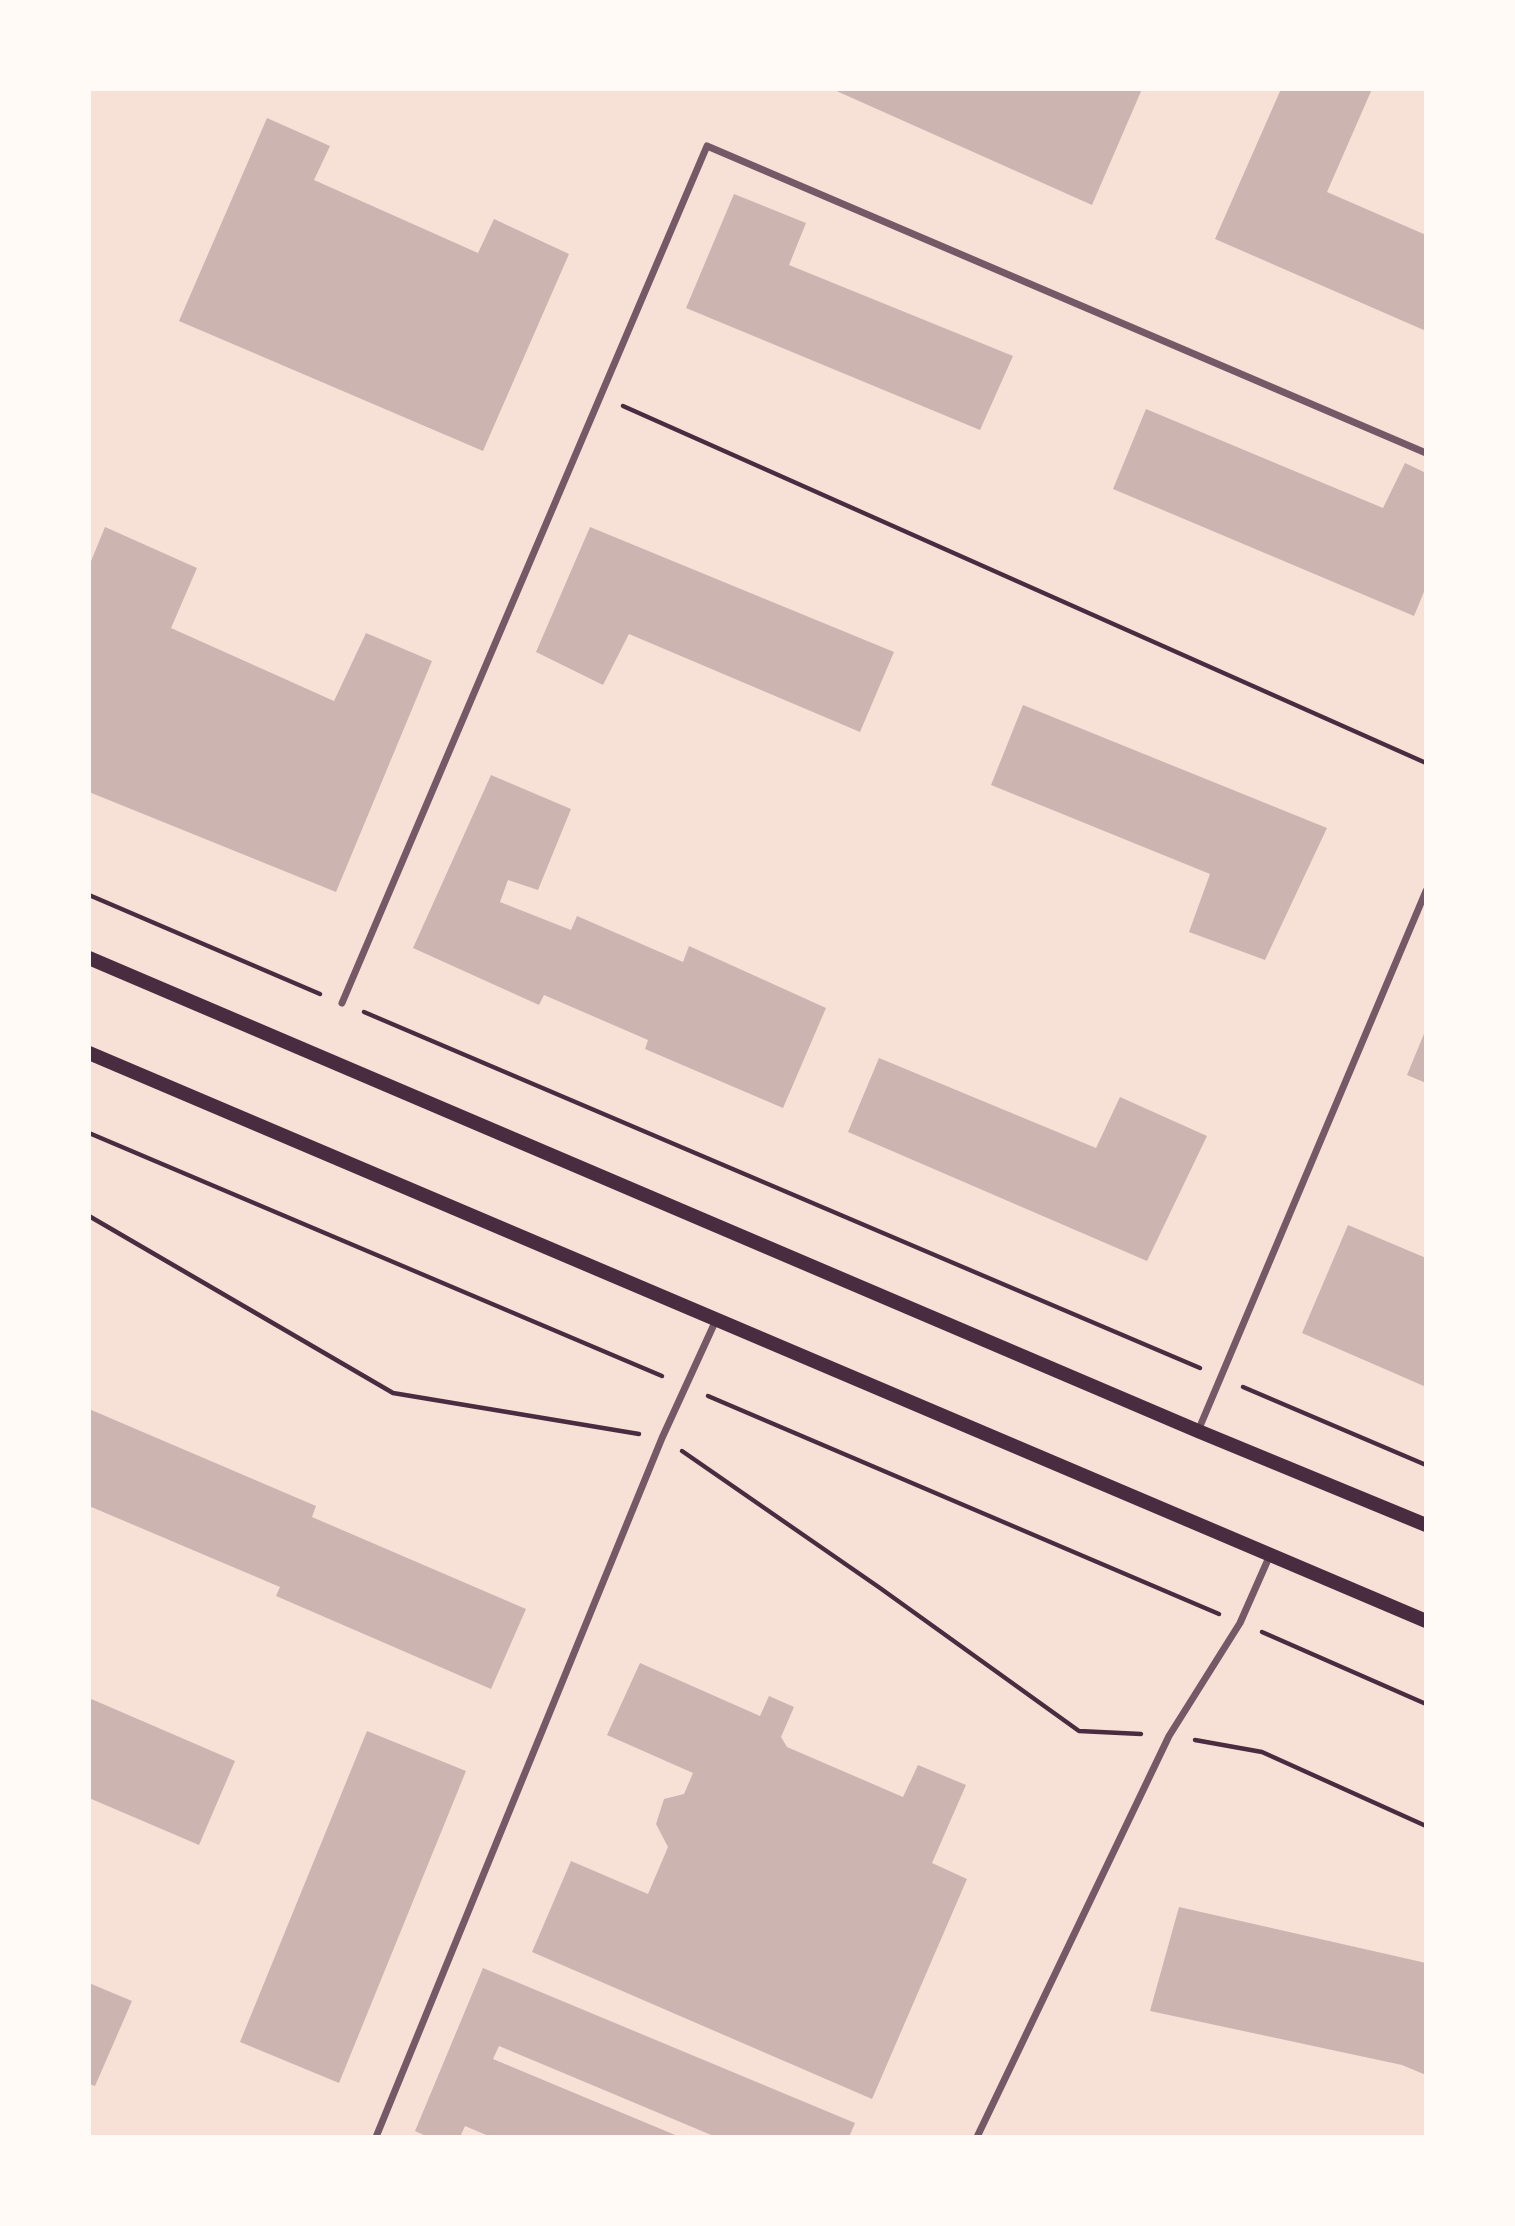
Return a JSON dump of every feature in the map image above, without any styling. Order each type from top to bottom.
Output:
[{"type":"main road","points":[[89,958],[1198,1431],[1426,1525]]},
{"type":"main road","points":[[89,1053],[1426,1621]]},
{"type":"street","points":[[342,1003],[706,146],[1426,453]]},
{"type":"street","points":[[1198,1431],[1426,891]]},
{"type":"street","points":[[376,2137],[662,1438],[716,1320]]},
{"type":"street","points":[[977,2137],[1169,1736],[1240,1623],[1270,1555]]},
{"type":"path","points":[[600,395],[1426,763]]},
{"type":"path","points":[[89,895],[1426,1465]]},
{"type":"path","points":[[89,1133],[1426,1704]]},
{"type":"path","points":[[89,1216],[393,1393],[662,1438],[880,1588],[1079,1731],[1169,1736],[1262,1752],[1426,1826]]},
{"type":"building","points":[[832,89],[1142,89],[1092,205]]},
{"type":"building","points":[[1281,89],[1372,89],[1327,192],[1426,235],[1426,331],[1215,239]]},
{"type":"building","points":[[267,118],[330,146],[314,180],[478,253],[494,219],[569,254],[483,451],[179,321]]},
{"type":"building","points":[[734,194],[806,223],[789,265],[1013,356],[980,430],[686,308]]},
{"type":"building","points":[[1146,409],[1383,508],[1405,463],[1426,473],[1426,587],[1414,616],[1113,489]]},
{"type":"building","points":[[105,527],[197,568],[171,628],[334,701],[366,633],[432,661],[336,892],[89,792],[89,566]]},
{"type":"building","points":[[590,527],[894,652],[860,732],[629,634],[603,685],[536,652]]},
{"type":"building","points":[[1023,705],[1327,828],[1265,960],[1189,932],[1210,874],[991,785]]},
{"type":"building","points":[[491,775],[571,809],[538,890],[508,880],[500,902],[571,930],[577,916],[683,962],[689,946],[826,1008],[783,1108],[645,1049],[648,1040],[544,995],[539,1005],[413,948]]},
{"type":"building","points":[[1426,1029],[1426,1083],[1407,1075]]},
{"type":"building","points":[[879,1058],[1096,1148],[1120,1097],[1207,1136],[1147,1261],[848,1132]]},
{"type":"building","points":[[1348,1225],[1426,1258],[1426,1387],[1302,1333]]},
{"type":"building","points":[[89,1409],[316,1506],[312,1517],[526,1609],[491,1689],[276,1596],[280,1587],[89,1506]]},
{"type":"building","points":[[640,1663],[760,1716],[769,1696],[794,1707],[781,1737],[787,1747],[903,1797],[918,1765],[966,1785],[932,1863],[967,1879],[872,2099],[532,1952],[571,1861],[648,1894],[668,1847],[656,1824],[664,1799],[684,1794],[693,1773],[607,1735]]},
{"type":"building","points":[[89,1698],[235,1761],[199,1845],[89,1798]]},
{"type":"building","points":[[367,1731],[466,1771],[339,2083],[240,2042]]},
{"type":"building","points":[[1179,1907],[1426,1963],[1426,2075],[1402,2065],[1150,2011]]},
{"type":"building","points":[[483,1968],[855,2123],[849,2137],[716,2137],[499,2046],[493,2059],[680,2137],[491,2137],[465,2126],[460,2137],[428,2137],[415,2131]]},
{"type":"building","points":[[89,1983],[132,2001],[95,2086],[89,2084]]}]
